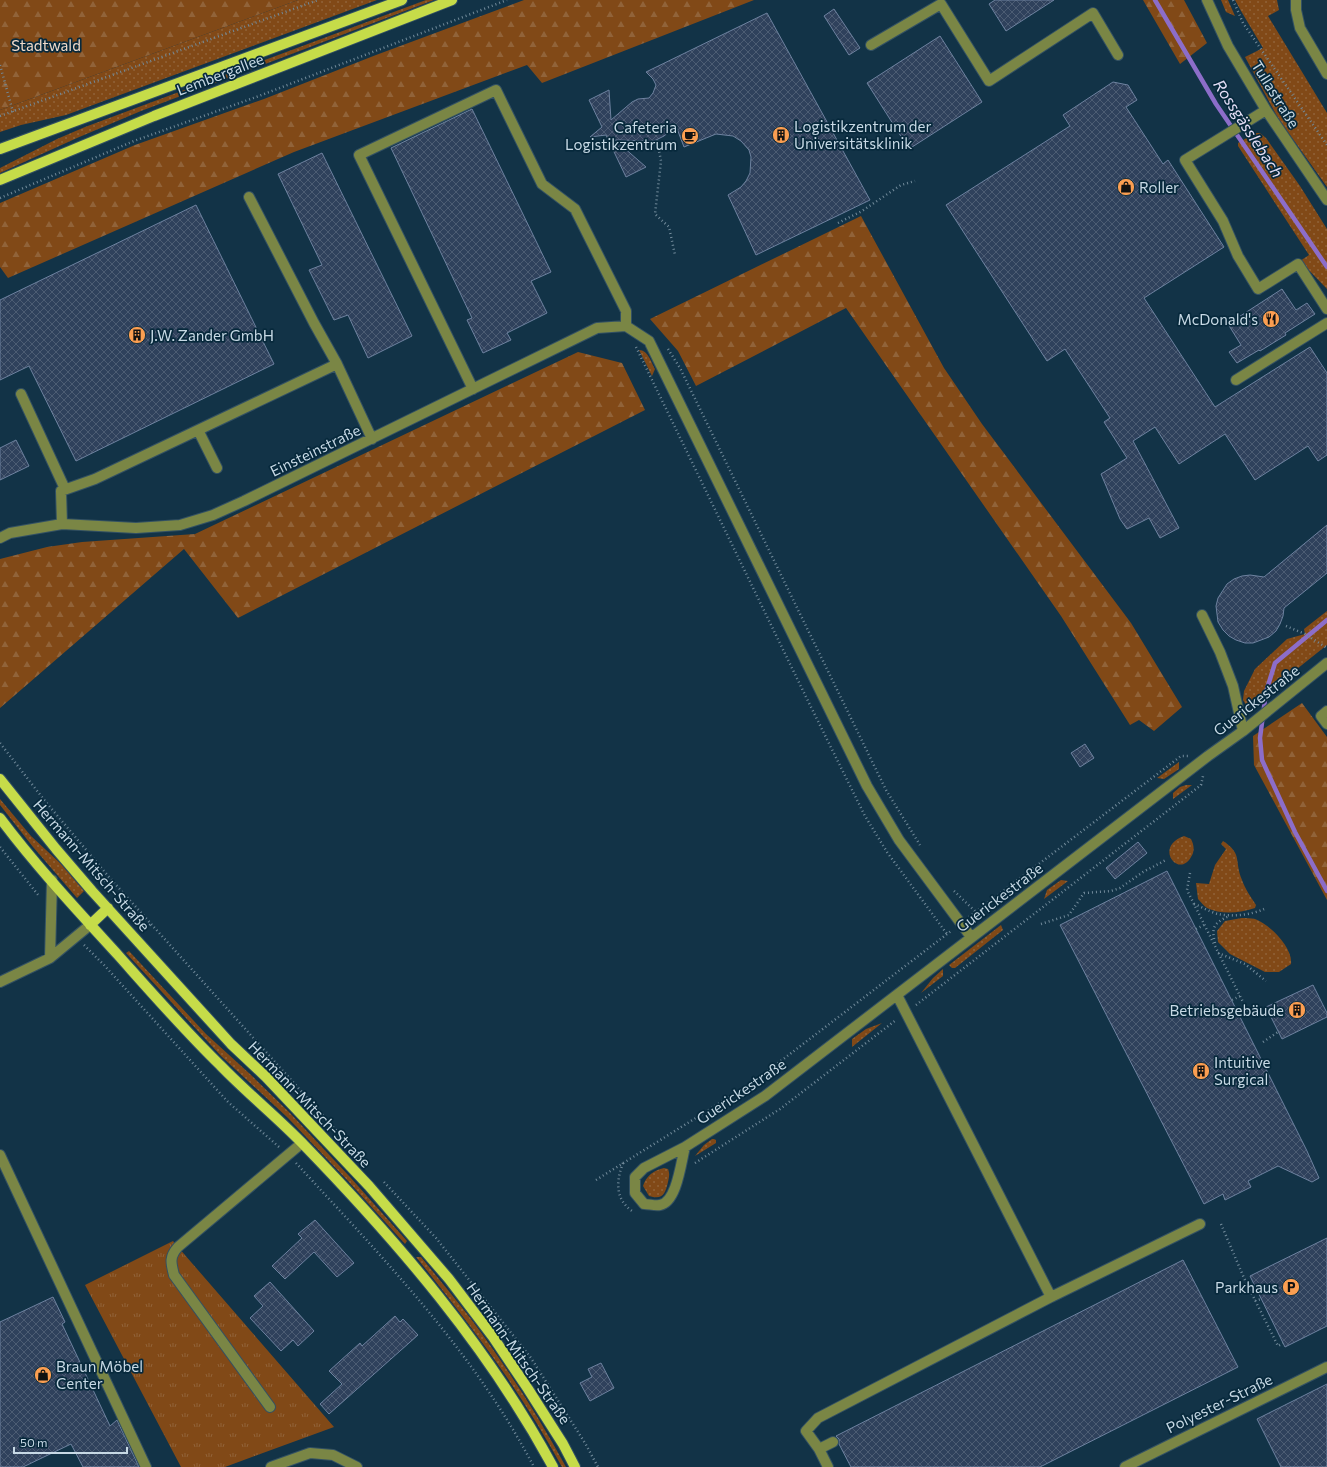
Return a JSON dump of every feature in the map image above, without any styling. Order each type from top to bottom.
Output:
[{"type":"main road","name":"Lembergallee","points":[[0,149],[402,0]]},
{"type":"main road","name":"Lembergallee","points":[[0,180],[154,116],[452,0]]},
{"type":"main road","name":"Hermann-Mitsch-Straße","points":[[0,779],[56,849],[108,908],[231,1044],[266,1078],[369,1186],[449,1279],[528,1389],[563,1444],[575,1467]]},
{"type":"main road","name":"Hermann-Mitsch-Straße","points":[[0,818],[90,924],[220,1066],[302,1143],[372,1218],[441,1299],[474,1343],[515,1404],[553,1467]]},
{"type":"main road","points":[[90,924],[108,908]]},
{"type":"street","name":"Tullastraße","points":[[1207,0],[1228,46],[1266,110],[1327,200]]},
{"type":"street","points":[[1296,0],[1296,10],[1300,28],[1327,74]]},
{"type":"street","points":[[871,45],[941,4],[989,81],[1093,13],[1118,55]]},
{"type":"street","points":[[473,389],[359,155],[496,90],[542,184],[575,209],[626,312],[626,326],[648,341],[867,786],[898,840],[971,937]]},
{"type":"street","points":[[1266,110],[1185,160],[1223,221],[1238,256],[1258,289],[1298,264],[1327,310]]},
{"type":"street","points":[[250,197],[314,323],[337,364],[372,439]]},
{"type":"street","points":[[1236,380],[1327,323]]},
{"type":"street","name":"Einsteinstraße","points":[[0,538],[10,533],[62,524],[136,528],[180,525],[213,515],[372,439],[597,328],[626,326]]},
{"type":"street","points":[[62,524],[61,490],[95,479],[337,364]]},
{"type":"street","points":[[21,394],[65,489]]},
{"type":"street","points":[[198,430],[217,468]]},
{"type":"street","points":[[1202,615],[1220,652],[1233,686],[1243,731]]},
{"type":"street","name":"Guerickestraße","points":[[685,1147],[675,1189],[669,1200],[660,1205],[644,1204],[635,1194],[635,1177],[644,1168],[685,1147],[765,1096],[1208,756],[1243,731],[1327,663]]},
{"type":"street","points":[[1327,711],[1321,716],[1327,724]]},
{"type":"street","points":[[50,958],[52,880]]},
{"type":"street","points":[[0,982],[50,958],[90,924]]},
{"type":"street","points":[[897,995],[1051,1297]]},
{"type":"street","points":[[270,1407],[174,1275],[170,1262],[175,1250],[302,1143]]},
{"type":"street","points":[[0,1155],[146,1467]]},
{"type":"street","points":[[826,1464],[819,1449],[806,1431],[818,1418],[1051,1297],[1200,1224]]},
{"type":"street","name":"Polyester-Straße","points":[[1125,1467],[1327,1367]]},
{"type":"street","points":[[819,1449],[833,1442]]},
{"type":"street","points":[[271,1467],[310,1453],[333,1455],[357,1467]]},
{"type":"path","points":[[0,116],[318,0]]},
{"type":"path","points":[[0,198],[134,141],[259,96],[507,0]]},
{"type":"path","points":[[1233,0],[1243,23],[1327,145]]},
{"type":"path","points":[[0,65],[13,112]]},
{"type":"path","points":[[657,140],[661,161],[655,214],[669,227],[675,255]]},
{"type":"path","points":[[838,223],[862,211],[901,185],[915,181]]},
{"type":"path","points":[[663,344],[668,348],[680,368],[886,790],[921,847]]},
{"type":"path","points":[[1286,626],[1305,634],[1327,648]]},
{"type":"path","points":[[596,1180],[752,1083],[1181,756],[1208,756]]},
{"type":"path","points":[[0,847],[36,891],[41,900]]},
{"type":"path","points":[[1041,924],[1069,915],[1084,893],[1111,891],[1120,888],[1143,872],[1166,860]]},
{"type":"path","points":[[1190,872],[1187,890],[1216,947]]},
{"type":"path","points":[[951,887],[976,912]]},
{"type":"path","points":[[1194,904],[1216,914],[1229,916]]},
{"type":"path","points":[[1249,1014],[1218,953],[1213,934],[1214,925],[1219,920],[1229,916],[1258,912],[1264,909]]},
{"type":"path","points":[[1196,929],[1204,925]]},
{"type":"path","points":[[1218,953],[1245,964],[1266,981]]},
{"type":"path","points":[[104,965],[228,1102],[288,1155],[393,1268],[446,1331],[498,1406],[534,1467]]},
{"type":"path","points":[[1232,1000],[1240,996]]},
{"type":"path","points":[[1263,1042],[1278,1032]]},
{"type":"path","points":[[1221,1224],[1255,1302],[1278,1346],[1283,1343]]},
{"type":"path","points":[[1255,1302],[1261,1299]]},
{"type":"green space","name":"Stadtwald","points":[[0,0],[298,0],[0,110]]},
{"type":"green space","points":[[298,0],[377,0],[66,115],[21,125],[0,132],[0,110]]},
{"type":"green space","points":[[426,0],[434,0],[141,111],[0,173],[0,168],[57,139],[85,127]]},
{"type":"green space","points":[[524,0],[754,0],[542,83],[527,65],[294,152],[8,278],[0,267],[0,203],[135,145],[264,99],[376,55]]},
{"type":"green space","points":[[1143,0],[1184,0],[1207,43],[1180,64]]},
{"type":"green space","points":[[1221,0],[1228,0],[1235,16],[1226,12]]},
{"type":"green space","points":[[1235,0],[1277,0],[1279,10],[1268,16],[1327,113],[1327,187],[1278,118],[1245,57],[1263,48]]},
{"type":"green space","points":[[1255,133],[1260,133],[1266,138],[1300,186],[1327,229],[1327,289],[1300,261],[1309,255],[1238,146],[1238,143]]},
{"type":"green space","points":[[861,216],[944,368],[982,424],[1131,623],[1182,707],[1154,731],[1139,720],[1130,725],[1061,616],[846,308],[696,386],[678,351],[650,319]]},
{"type":"green space","points":[[639,350],[645,352],[651,360],[655,369],[652,376]]},
{"type":"green space","points":[[578,352],[622,363],[645,410],[238,618],[184,549],[0,708],[0,559],[47,547],[82,542],[195,534]]},
{"type":"green space","points":[[1327,611],[1327,645],[1248,708],[1243,700],[1244,691],[1255,669],[1287,639],[1305,634],[1304,629]]},
{"type":"green space","points":[[1302,703],[1327,737],[1327,900],[1254,765],[1253,736]]},
{"type":"green space","points":[[1179,762],[1179,769],[1164,779],[1157,778]]},
{"type":"green space","points":[[1192,785],[1173,799],[1173,793],[1180,787]]},
{"type":"green space","points":[[0,799],[31,836],[60,863],[84,891],[77,898],[33,847],[0,805]]},
{"type":"green space","points":[[1184,836],[1191,839],[1194,850],[1186,863],[1180,865],[1171,859],[1169,853],[1170,847],[1175,841]]},
{"type":"green space","points":[[1223,841],[1236,854],[1242,880],[1246,890],[1256,905],[1255,908],[1237,912],[1218,912],[1207,908],[1198,899],[1196,883],[1209,884],[1215,865],[1226,849],[1221,844]]},
{"type":"green space","points":[[1061,880],[1068,881],[1044,899],[1047,890]]},
{"type":"green space","points":[[1242,918],[1255,919],[1273,931],[1288,950],[1291,957],[1291,964],[1279,972],[1265,972],[1230,954],[1218,942],[1217,931],[1225,921]]},
{"type":"green space","points":[[1001,925],[1003,930],[955,968],[952,968],[949,965]]},
{"type":"green space","points":[[129,951],[206,1034],[290,1113],[407,1241],[405,1244],[288,1118],[221,1056],[126,953]]},
{"type":"green space","points":[[943,969],[943,976],[921,993],[933,978]]},
{"type":"green space","points":[[882,1023],[852,1047],[852,1039],[866,1029]]},
{"type":"green space","points":[[712,1139],[716,1140],[716,1143],[695,1156],[704,1145]]},
{"type":"green space","points":[[664,1168],[668,1169],[669,1174],[666,1190],[663,1195],[657,1197],[649,1196],[643,1186],[644,1182],[651,1174]]},
{"type":"green space","points":[[173,1241],[334,1427],[225,1467],[181,1467],[85,1285]]},
{"type":"green space","points":[[416,1257],[421,1257],[459,1303],[484,1337],[533,1410],[566,1467],[562,1467],[512,1385],[494,1359],[456,1307]]},
{"type":"building","points":[[995,0],[1054,0],[1006,31],[989,4]]},
{"type":"building","points":[[834,9],[860,48],[849,55],[824,16]]},
{"type":"building","name":"Logistikzentrum der Universitätsklinik","points":[[767,13],[870,200],[756,255],[728,195],[741,187],[750,173],[751,157],[749,150],[741,141],[733,136],[716,134],[684,147],[676,126],[664,136],[654,141],[615,140],[646,167],[626,177],[606,135],[590,137],[602,127],[589,100],[609,90],[611,120],[632,102],[638,99],[649,98],[653,93],[656,85],[653,79],[646,72]]},
{"type":"building","points":[[940,36],[982,102],[909,149],[867,83]]},
{"type":"building","points":[[1113,82],[1128,85],[1137,100],[1126,107],[1163,164],[1168,160],[1224,247],[1144,298],[1215,407],[1310,347],[1327,373],[1327,455],[1318,461],[1308,446],[1255,480],[1225,434],[1179,464],[1155,427],[1133,441],[1179,528],[1160,538],[1149,518],[1127,529],[1120,519],[1101,474],[1127,458],[1104,422],[1110,418],[1065,349],[1047,361],[946,205],[1070,126],[1063,115]]},
{"type":"building","points":[[472,109],[551,272],[531,281],[547,313],[507,333],[511,340],[483,353],[467,320],[472,318],[391,148]]},
{"type":"building","points":[[322,153],[412,336],[368,358],[348,315],[334,320],[309,270],[322,265],[278,174]]},
{"type":"building","name":"J.W. Zander GmbH","points":[[196,205],[274,364],[76,461],[29,366],[0,380],[0,300]]},
{"type":"building","name":"McDonald's","points":[[1282,289],[1296,310],[1307,303],[1315,314],[1285,333],[1286,335],[1237,363],[1229,352],[1241,345],[1228,324]]},
{"type":"building","points":[[16,440],[29,466],[0,480],[0,448]]},
{"type":"building","points":[[1327,525],[1327,573],[1284,608],[1283,616],[1276,631],[1269,637],[1253,643],[1245,643],[1229,636],[1218,622],[1216,606],[1218,598],[1227,584],[1242,576],[1250,575],[1264,577]]},
{"type":"building","points":[[1085,744],[1094,758],[1080,767],[1071,753]]},
{"type":"building","points":[[1138,842],[1147,853],[1115,879],[1106,868]]},
{"type":"building","name":"Intuitive Surgical","points":[[1167,871],[1307,1151],[1319,1178],[1312,1182],[1278,1166],[1248,1181],[1251,1187],[1225,1200],[1223,1194],[1204,1204],[1060,925]]},
{"type":"building","name":"Betriebsgebäude","points":[[1313,985],[1327,1013],[1327,1017],[1282,1039],[1266,1007]]},
{"type":"building","points":[[315,1220],[354,1263],[337,1277],[314,1252],[285,1279],[272,1266],[302,1238],[298,1234]]},
{"type":"building","name":"Parkhaus","points":[[1327,1238],[1327,1326],[1285,1347],[1250,1276]]},
{"type":"building","points":[[1183,1260],[1238,1367],[1040,1467],[851,1467],[839,1444],[839,1439],[836,1436]]},
{"type":"building","points":[[270,1282],[314,1331],[298,1346],[293,1340],[281,1351],[250,1318],[263,1306],[254,1296]]},
{"type":"building","name":"Braun Möbel Center","points":[[53,1297],[65,1322],[62,1324],[110,1426],[117,1420],[139,1467],[83,1467],[71,1444],[23,1467],[0,1467],[0,1322]]},
{"type":"building","points":[[395,1316],[400,1322],[403,1319],[418,1335],[329,1414],[320,1404],[342,1384],[329,1371],[360,1343],[362,1346]]},
{"type":"building","points":[[601,1363],[614,1388],[590,1401],[580,1383],[592,1377],[588,1369]]},
{"type":"building","points":[[1327,1384],[1327,1467],[1281,1467],[1257,1419]]},
{"type":"waterway","name":"Rossgässlebach","points":[[1155,0],[1216,104],[1327,267]]},
{"type":"waterway","name":"Rossgässlebach","points":[[1327,620],[1275,663],[1266,692],[1260,738],[1262,760],[1295,832],[1327,891]]},
{"type":"place","name":"Logistikzentrum der Universitätsklinik","points":[[781,135]]},
{"type":"place","name":"Cafeteria Logistikzentrum","points":[[690,136]]},
{"type":"place","name":"Roller","points":[[1126,187]]},
{"type":"place","name":"McDonald's","points":[[1271,319]]},
{"type":"place","name":"J.W. Zander GmbH","points":[[137,335]]},
{"type":"place","name":"Betriebsgebäude","points":[[1297,1010]]},
{"type":"place","name":"Intuitive Surgical","points":[[1201,1071]]},
{"type":"place","name":"Parkhaus","points":[[1291,1287]]},
{"type":"place","name":"Braun Möbel Center","points":[[43,1375]]}]
